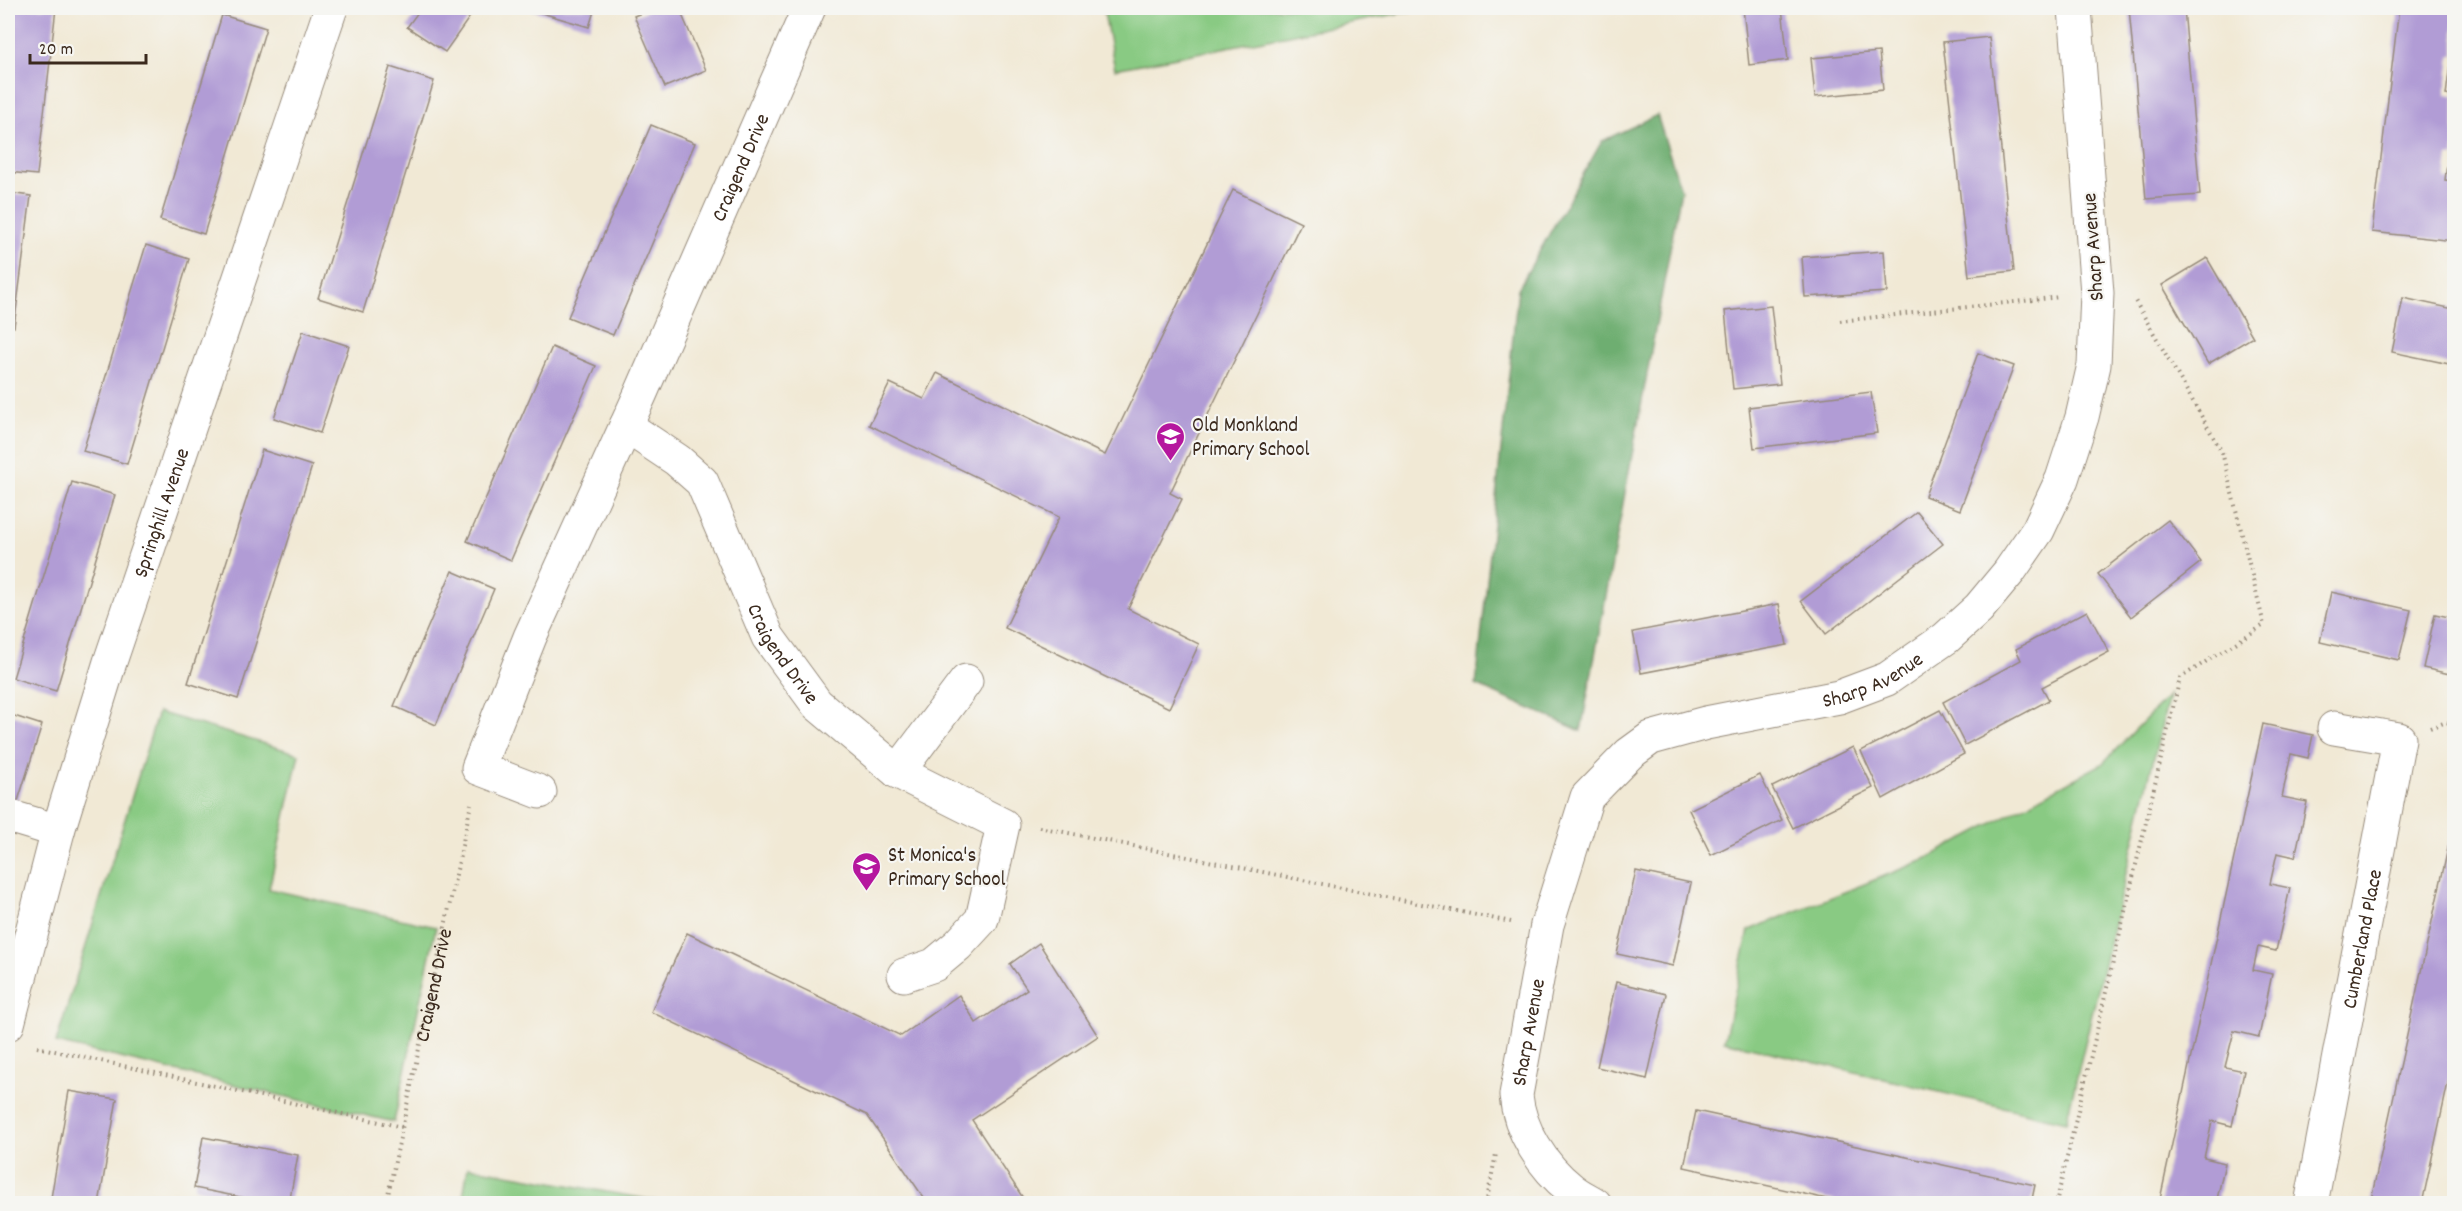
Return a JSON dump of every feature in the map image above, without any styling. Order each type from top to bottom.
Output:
[{"type":"street","name":"Springhill Avenue","points":[[19,1035],[58,831],[110,662],[331,8]]},
{"type":"street","name":"Craigend Drive","points":[[478,768],[530,637],[626,426],[809,8]]},
{"type":"street","name":"Sharp Avenue","points":[[1595,1203],[1571,1189],[1542,1160],[1517,1112],[1516,1095],[1547,925],[1587,797],[1629,754],[1651,738],[1706,723],[1839,697],[1887,679],[1946,638],[1979,608],[2009,572],[2038,530],[2061,479],[2082,417],[2094,365],[2097,293],[2075,8]]},
{"type":"street","name":"Craigend Drive","points":[[626,426],[677,460],[702,482],[768,637],[817,704],[898,772],[1003,825]]},
{"type":"street","points":[[898,772],[966,681]]},
{"type":"street","name":"Cumberland Place","points":[[2311,1203],[2399,739],[2334,728]]},
{"type":"street","points":[[478,768],[540,792]]},
{"type":"street","points":[[8,816],[58,831]]},
{"type":"street","points":[[904,975],[934,965],[958,945],[982,919],[1003,825]]},
{"type":"path","points":[[1840,321],[2097,293]]},
{"type":"path","points":[[2056,1203],[2180,678],[2264,625],[2222,452],[2133,298]]},
{"type":"path","name":"Craigend Drive","points":[[386,1203],[478,768]]},
{"type":"path","points":[[1003,825],[1032,826],[1506,922],[1547,925]]},
{"type":"path","points":[[19,1035],[402,1127]]},
{"type":"green space","points":[[1103,8],[1427,8],[1115,69]]},
{"type":"green space","points":[[1657,115],[1681,190],[1581,731],[1476,685],[1518,289],[1602,141]]},
{"type":"green space","points":[[2169,695],[2066,1122],[1724,1041],[1749,930],[1922,861],[2102,764]]},
{"type":"green space","points":[[158,712],[299,754],[269,889],[436,927],[394,1122],[56,1043]]},
{"type":"green space","points":[[469,1167],[668,1203],[462,1203]]},
{"type":"building","points":[[9,8],[56,8],[37,175],[8,172]]},
{"type":"building","points":[[421,8],[476,8],[445,52],[407,27]]},
{"type":"building","points":[[525,8],[595,8],[589,27]]},
{"type":"building","points":[[654,8],[679,8],[706,70],[665,87],[634,16]]},
{"type":"building","points":[[1743,8],[1782,8],[1788,60],[1749,65]]},
{"type":"building","points":[[2129,8],[2184,8],[2200,195],[2146,199]]},
{"type":"building","points":[[2399,8],[2454,8],[2454,56],[2451,56],[2446,95],[2454,96],[2454,157],[2448,156],[2445,180],[2454,181],[2454,241],[2372,232]]},
{"type":"building","points":[[222,15],[266,28],[204,234],[160,220]]},
{"type":"building","points":[[1989,37],[2014,271],[1969,276],[1943,42]]},
{"type":"building","points":[[1879,52],[1883,90],[1815,97],[1811,58]]},
{"type":"building","points":[[390,67],[434,81],[363,312],[318,298]]},
{"type":"building","points":[[651,125],[695,143],[613,335],[568,317]]},
{"type":"building","points":[[1233,190],[1301,223],[1170,493],[1182,499],[1128,609],[1199,644],[1169,708],[1005,628],[1059,517],[869,425],[890,383],[924,399],[937,373],[1105,455]]},
{"type":"building","points":[[8,193],[31,196],[14,327],[8,327]]},
{"type":"building","points":[[146,245],[189,259],[127,464],[83,451]]},
{"type":"building","points":[[1884,251],[1887,292],[1805,297],[1802,257]]},
{"type":"building","points":[[2207,258],[2253,337],[2208,364],[2162,285]]},
{"type":"building","points":[[2403,298],[2454,309],[2454,365],[2392,352]]},
{"type":"building","points":[[1771,306],[1780,384],[1733,389],[1725,311]]},
{"type":"building","points":[[303,331],[349,346],[320,433],[274,418]]},
{"type":"building","points":[[552,347],[596,366],[511,560],[467,541]]},
{"type":"building","points":[[1978,353],[2014,366],[1960,510],[1925,496]]},
{"type":"building","points":[[1871,392],[1877,433],[1754,448],[1749,407]]},
{"type":"building","points":[[262,450],[312,466],[238,699],[188,683]]},
{"type":"building","points":[[72,482],[115,495],[56,691],[13,678]]},
{"type":"building","points":[[1917,512],[1943,544],[1826,634],[1801,601]]},
{"type":"building","points":[[2168,520],[2201,562],[2131,617],[2098,574]]},
{"type":"building","points":[[452,571],[494,589],[436,725],[394,706]]},
{"type":"building","points":[[2331,592],[2411,610],[2399,660],[2320,642]]},
{"type":"building","points":[[1779,604],[1787,645],[1641,673],[1633,632]]},
{"type":"building","points":[[2087,611],[2109,652],[2042,687],[2049,700],[1965,745],[1943,702],[2021,660],[2016,649]]},
{"type":"building","points":[[2435,614],[2454,618],[2454,675],[2423,668]]},
{"type":"building","points":[[1940,710],[1964,754],[1883,799],[1861,751]]},
{"type":"building","points":[[8,714],[42,725],[17,804],[8,802]]},
{"type":"building","points":[[2263,724],[2313,735],[2308,758],[2291,754],[2282,797],[2307,802],[2295,857],[2277,853],[2270,884],[2290,888],[2276,951],[2258,947],[2253,970],[2272,974],[2259,1037],[2234,1031],[2225,1067],[2244,1071],[2232,1126],[2212,1121],[2204,1158],[2225,1163],[2216,1204],[2159,1204]]},
{"type":"building","points":[[1853,747],[1873,788],[1793,828],[1772,787]]},
{"type":"building","points":[[1760,775],[1782,820],[1711,855],[1689,810]]},
{"type":"building","points":[[2454,821],[2454,1055],[2422,1204],[2370,1204]]},
{"type":"building","points":[[1636,871],[1691,883],[1673,966],[1617,954]]},
{"type":"building","points":[[687,933],[901,1036],[959,995],[976,1023],[1027,989],[1010,964],[1039,943],[1098,1036],[972,1120],[1027,1204],[928,1204],[867,1115],[651,1012]]},
{"type":"building","points":[[1616,982],[1666,994],[1647,1079],[1597,1067]]},
{"type":"building","points":[[69,1091],[117,1099],[99,1204],[50,1204]]},
{"type":"building","points":[[1696,1111],[2035,1185],[2031,1204],[1849,1204],[1684,1167]]},
{"type":"building","points":[[203,1137],[298,1155],[289,1204],[275,1204],[194,1188]]},
{"type":"place","name":"Old Monkland Primary School","points":[[1171,462]]},
{"type":"place","name":"St Monica's Primary School","points":[[867,892]]}]
